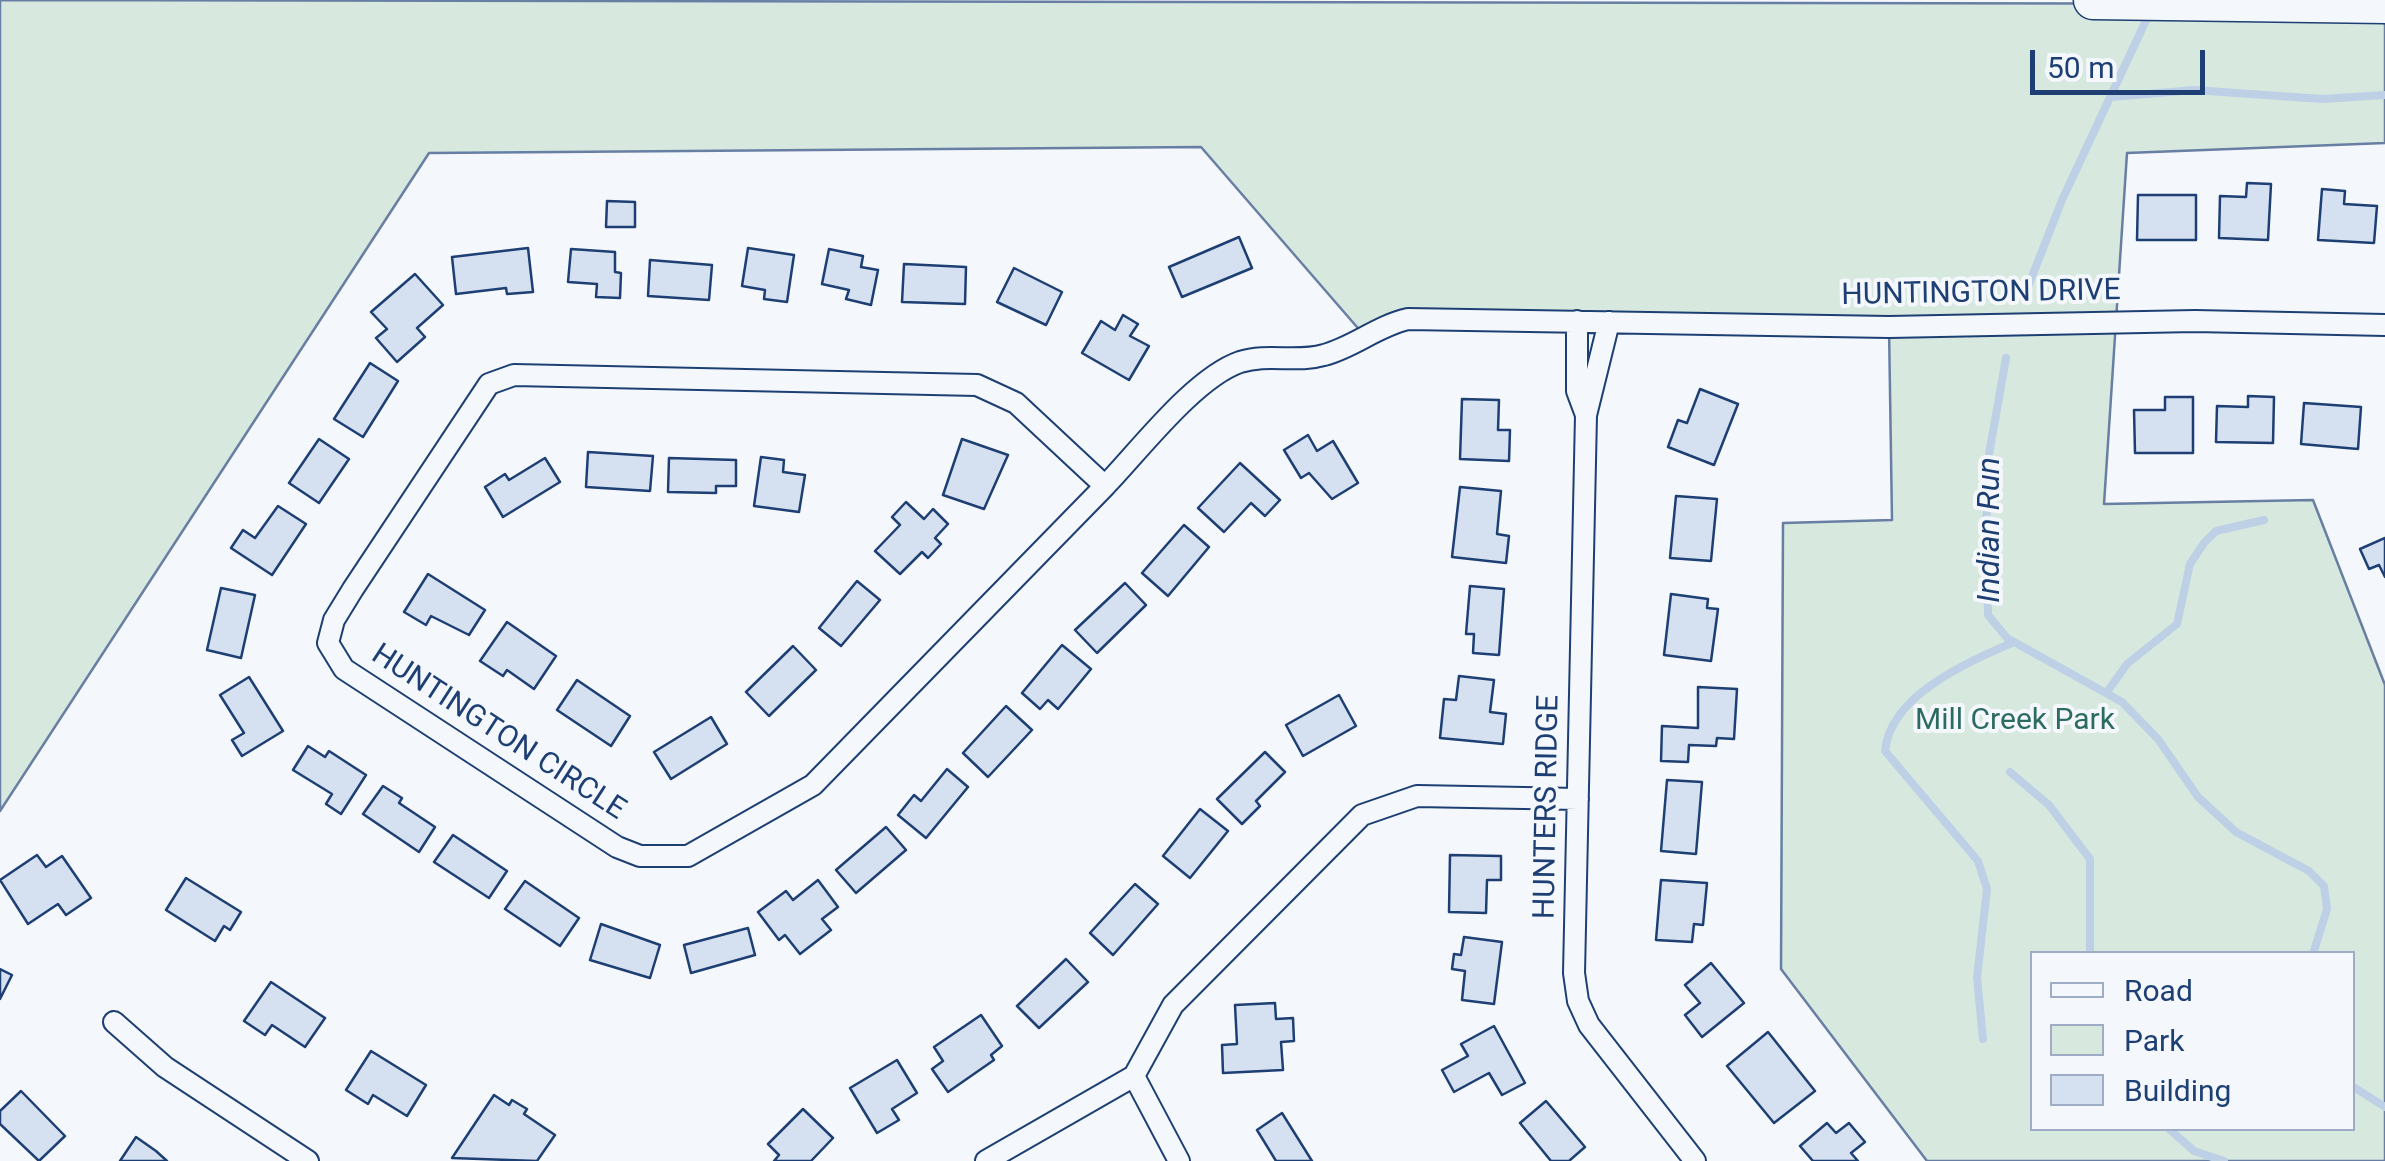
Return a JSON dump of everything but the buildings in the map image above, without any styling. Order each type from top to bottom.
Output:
[{"type":"highway","points":[[2093,0],[2385,4]]},
{"type":"street","name":"HUNTINGTON CIRCLE","points":[[1105,486],[1016,404],[977,385],[502,376],[489,384],[353,589],[334,620],[328,643],[344,669],[618,847],[640,856],[688,856],[813,785],[1105,486],[1206,382],[1242,362],[1322,356],[1385,324],[1408,319],[1577,320]]},
{"type":"street","name":"HUNTINGTON DRIVE","points":[[1577,320],[1889,327],[2194,321],[2385,325]]},
{"type":"street","name":"HUNTERS RIDGE","points":[[1577,320],[1578,391],[1586,415]]},
{"type":"street","name":"HUNTERS RIDGE","points":[[1609,322],[1586,415],[1574,973],[1578,1001],[1590,1025],[1695,1161]]},
{"type":"street","points":[[986,1161],[1134,1076],[1172,1005],[1362,815],[1416,796],[1578,799]]},
{"type":"street","points":[[114,1022],[165,1067],[308,1161]]},
{"type":"street","points":[[1134,1076],[1179,1161]]},
{"type":"green space","name":"Mill Creek Park","points":[[0,0],[2385,4],[2385,143],[2127,153],[2104,504],[2313,500],[2385,685],[2385,1161],[1927,1161],[1781,969],[1783,523],[1892,520],[1889,327],[1408,319],[1363,334],[1201,147],[429,153],[0,811]]},
{"type":"waterway","name":"Indian Run","points":[[2024,297],[2062,200],[2149,14]]},
{"type":"waterway","points":[[2112,97],[2194,90],[2322,99],[2385,95]]},
{"type":"waterway","name":"Indian Run","points":[[2006,358],[1986,471],[1988,615],[2007,638],[2122,702],[2158,739],[2198,797],[2236,832],[2309,871],[2324,886],[2327,909],[2314,951]]},
{"type":"waterway","points":[[2107,692],[2127,664],[2177,624],[2190,564],[2204,543],[2216,531],[2264,520]]},
{"type":"waterway","points":[[1983,1039],[1977,978],[1987,889],[1978,861],[1885,751],[1890,731],[1916,697],[1954,671],[2014,642]]},
{"type":"waterway","points":[[2010,772],[2049,805],[2090,859],[2090,951]]},
{"type":"waterway","name":"Indian Run","points":[[2355,1088],[2385,1107]]},
{"type":"waterway","points":[[2171,1131],[2194,1151],[2224,1161]]}]
